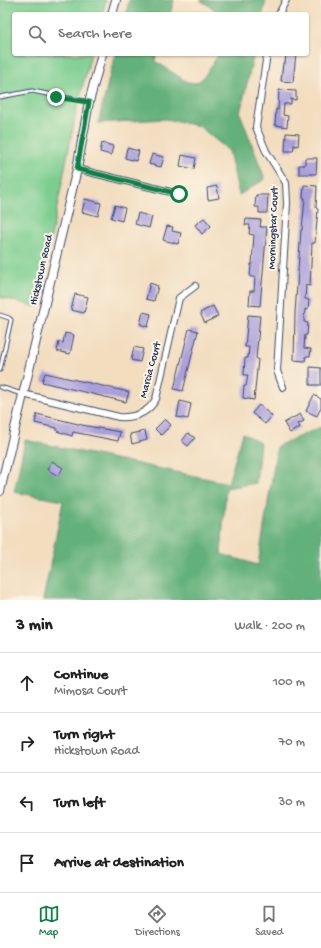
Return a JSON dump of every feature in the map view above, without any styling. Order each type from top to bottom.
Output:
[{"type":"street","points":[[113,12],[116,0]]},
{"type":"street","points":[[279,12],[286,0]]},
{"type":"street","name":"Hickstown Road","points":[[0,491],[77,169],[89,102],[101,56]]},
{"type":"street","name":"Morningstar Court","points":[[267,56],[256,127],[266,151],[286,183],[287,203],[277,371],[283,387]]},
{"type":"street","points":[[77,169],[179,194]]},
{"type":"street","name":"Marcia Court","points":[[23,394],[119,417],[128,417],[146,411],[152,407],[156,399],[179,298],[195,286]]},
{"type":"lane","points":[[0,96],[32,91],[89,102]]},
{"type":"lane","points":[[0,315],[10,320],[0,370]]},
{"type":"lane","points":[[0,387],[23,394]]},
{"type":"green space","points":[[0,0],[106,0],[103,12],[12,12],[12,56],[90,56],[77,108],[37,307],[0,297]]},
{"type":"green space","points":[[129,0],[174,0],[171,12],[126,12]]},
{"type":"green space","points":[[200,0],[266,0],[263,12],[215,12],[214,9]]},
{"type":"green space","points":[[115,56],[156,56],[155,61],[187,82],[196,83],[203,78],[218,56],[254,56],[240,113],[265,179],[239,195],[229,151],[199,126],[165,119],[98,123]]},
{"type":"green space","points":[[321,427],[321,600],[43,600],[63,501],[14,492],[25,440],[228,483],[243,433],[260,443],[256,483],[226,488],[221,554],[258,565],[277,446]]},
{"type":"building","points":[[286,56],[296,56],[293,82],[281,81],[283,63],[285,63]]},
{"type":"building","points":[[279,90],[296,91],[296,100],[291,99],[291,104],[284,104],[283,115],[288,116],[287,127],[275,125],[276,109],[278,110]]},
{"type":"building","points":[[286,133],[299,134],[298,146],[294,145],[293,151],[285,151]]},
{"type":"building","points":[[102,143],[113,146],[111,155],[100,152]]},
{"type":"building","points":[[127,148],[139,151],[136,161],[125,158]]},
{"type":"building","points":[[152,154],[164,157],[161,167],[149,164]]},
{"type":"building","points":[[182,155],[196,158],[194,169],[180,166]]},
{"type":"building","points":[[305,158],[317,158],[316,174],[299,174],[299,165],[305,165]]},
{"type":"building","points":[[304,185],[317,186],[316,208],[318,209],[315,243],[312,243],[310,286],[306,285],[305,299],[309,300],[308,310],[305,309],[304,322],[308,323],[304,348],[311,349],[310,356],[306,356],[305,361],[294,360],[295,313],[301,230],[305,198],[303,198]]},
{"type":"building","points":[[217,186],[219,198],[208,200],[207,188]]},
{"type":"building","points":[[256,195],[268,195],[267,213],[259,213],[259,207],[255,207]]},
{"type":"building","points":[[85,199],[101,203],[98,216],[82,212]]},
{"type":"building","points":[[115,205],[125,208],[122,221],[111,218]]},
{"type":"building","points":[[138,213],[152,217],[149,228],[135,224]]},
{"type":"building","points":[[204,218],[211,226],[202,234],[195,225]]},
{"type":"building","points":[[246,219],[261,220],[260,227],[267,227],[260,306],[249,305],[250,291],[254,291],[255,277],[250,277],[254,235],[249,234],[250,225],[245,225]]},
{"type":"building","points":[[167,226],[173,227],[172,231],[181,233],[178,244],[163,240]]},
{"type":"building","points":[[150,283],[158,286],[154,301],[146,299]]},
{"type":"building","points":[[75,294],[88,297],[84,313],[71,310]]},
{"type":"building","points":[[213,306],[218,316],[205,323],[200,313]]},
{"type":"building","points":[[143,312],[151,314],[148,327],[140,324]]},
{"type":"building","points":[[248,315],[260,316],[254,400],[243,398],[244,386],[246,386],[248,375],[244,375],[245,358],[248,358],[249,347],[245,347]]},
{"type":"building","points":[[189,329],[198,331],[183,391],[174,389]]},
{"type":"building","points":[[65,333],[74,335],[70,354],[57,351],[59,342],[63,343]]},
{"type":"building","points":[[134,347],[143,349],[140,362],[131,360]]},
{"type":"building","points":[[310,367],[321,368],[321,385],[310,385]]},
{"type":"building","points":[[45,373],[129,392],[126,402],[42,382]]},
{"type":"building","points":[[314,395],[321,399],[321,407],[317,416],[306,411]]},
{"type":"building","points":[[180,401],[191,404],[188,419],[177,417]]},
{"type":"building","points":[[259,405],[272,416],[265,424],[252,413]]},
{"type":"building","points":[[37,414],[82,425],[120,432],[118,441],[73,432],[72,436],[57,431],[57,428],[35,423]]},
{"type":"building","points":[[300,414],[304,421],[298,424],[300,427],[290,433],[284,423]]},
{"type":"building","points":[[165,419],[171,425],[161,435],[155,429]]},
{"type":"building","points":[[145,431],[147,440],[132,444],[130,434]]},
{"type":"building","points":[[188,433],[195,438],[188,446],[182,441]]},
{"type":"building","points":[[52,461],[63,468],[58,476],[47,469]]},
{"type":"route","points":[[56,97],[89,102],[77,169],[179,194]]}]
